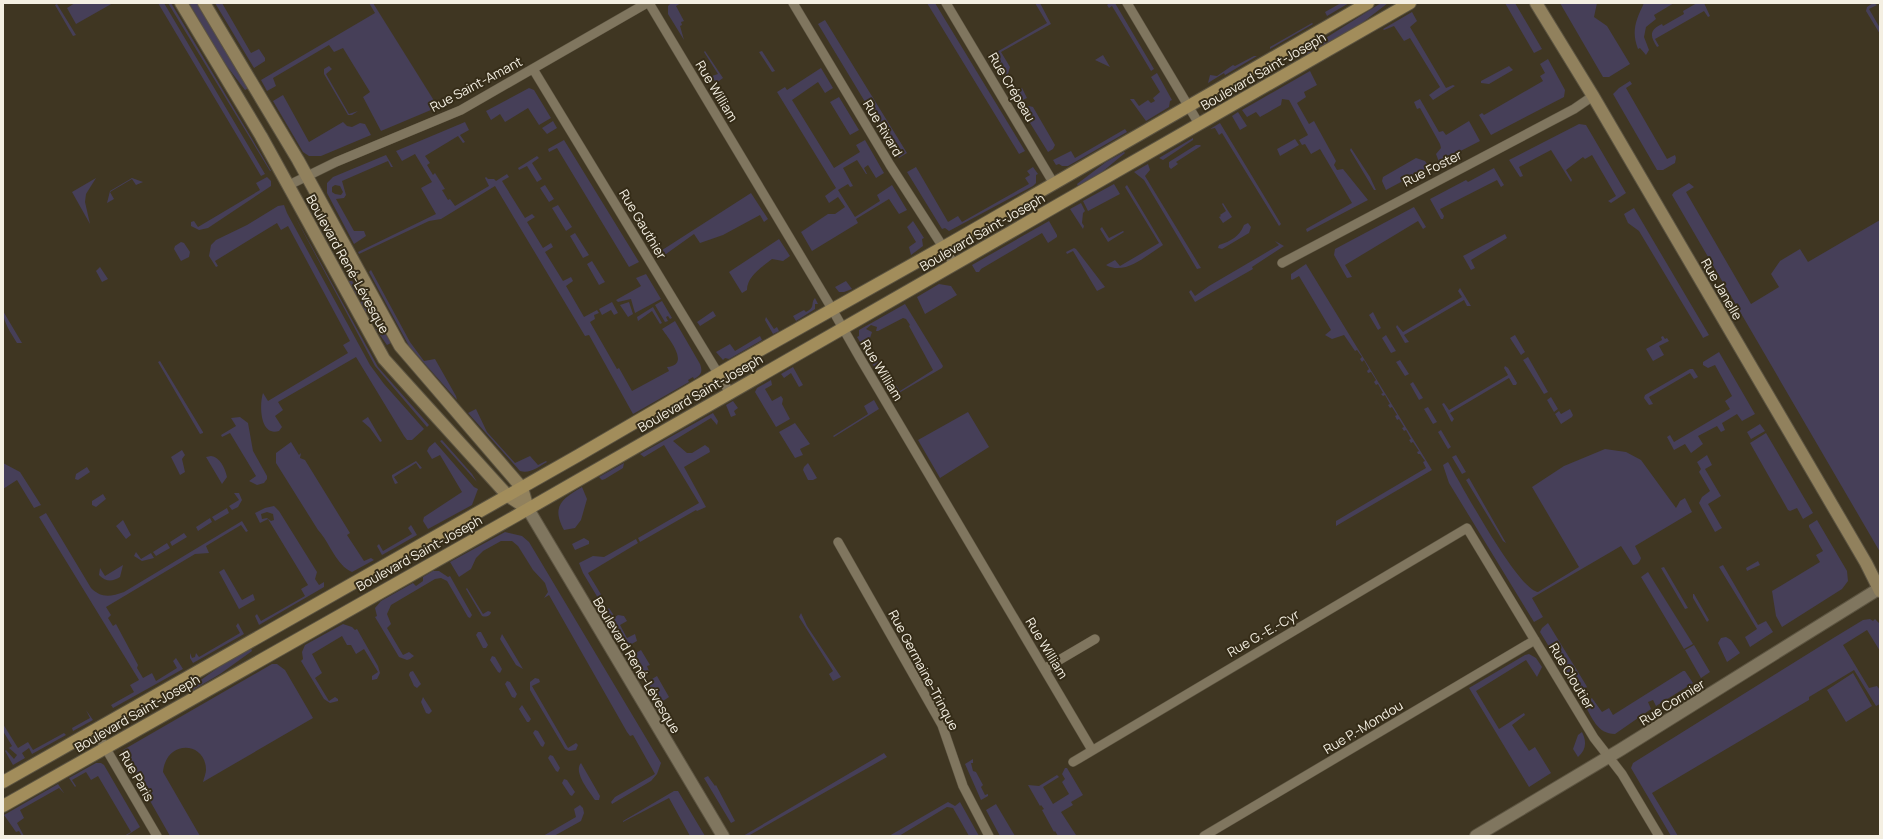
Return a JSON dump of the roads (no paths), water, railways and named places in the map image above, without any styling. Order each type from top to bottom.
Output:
[{"type":"main road","name":"Boulevard René-Lévesque","points":[[181,3],[289,185],[384,358],[508,496],[528,508]]},
{"type":"main road","name":"Boulevard René-Lévesque","points":[[204,3],[307,176],[403,351],[522,488],[528,508]]},
{"type":"main road","name":"Boulevard Saint-Joseph","points":[[3,782],[508,496],[1368,3]]},
{"type":"main road","name":"Boulevard Saint-Joseph","points":[[3,806],[730,393],[1410,3]]},
{"type":"main road","name":"Rue Janelle","points":[[1536,3],[1593,96],[1880,589]]},
{"type":"street","name":"Rue Saint-Amant","points":[[289,185],[336,162],[461,110],[648,3]]},
{"type":"street","name":"Rue William","points":[[648,3],[833,310],[842,329],[1092,750]]},
{"type":"street","name":"Rue Rivard","points":[[793,3],[890,165],[942,248],[954,264]]},
{"type":"street","name":"Rue Crépeau","points":[[946,3],[1054,184]]},
{"type":"street","points":[[1127,3],[1199,124]]},
{"type":"street","name":"Rue Gauthier","points":[[533,69],[730,393]]},
{"type":"street","name":"Rue Foster","points":[[1282,263],[1574,109],[1593,96]]},
{"type":"street","name":"Boulevard René-Lévesque","points":[[528,508],[723,836]]},
{"type":"street","name":"Rue Cloutier","points":[[1467,528],[1594,738],[1610,756],[1622,774],[1659,836]]},
{"type":"street","name":"Rue G.-E.-Cyr","points":[[1073,762],[1467,528]]},
{"type":"street","name":"Rue Germaine-Trinque","points":[[838,542],[942,725],[963,786],[989,836]]},
{"type":"street","name":"Rue Cormier","points":[[1476,836],[1610,756],[1880,589]]},
{"type":"street","points":[[1044,669],[1094,639]]},
{"type":"street","name":"Rue P.-Mondou","points":[[1204,836],[1535,640]]},
{"type":"street","name":"Rue Paris","points":[[95,730],[157,836]]}]
